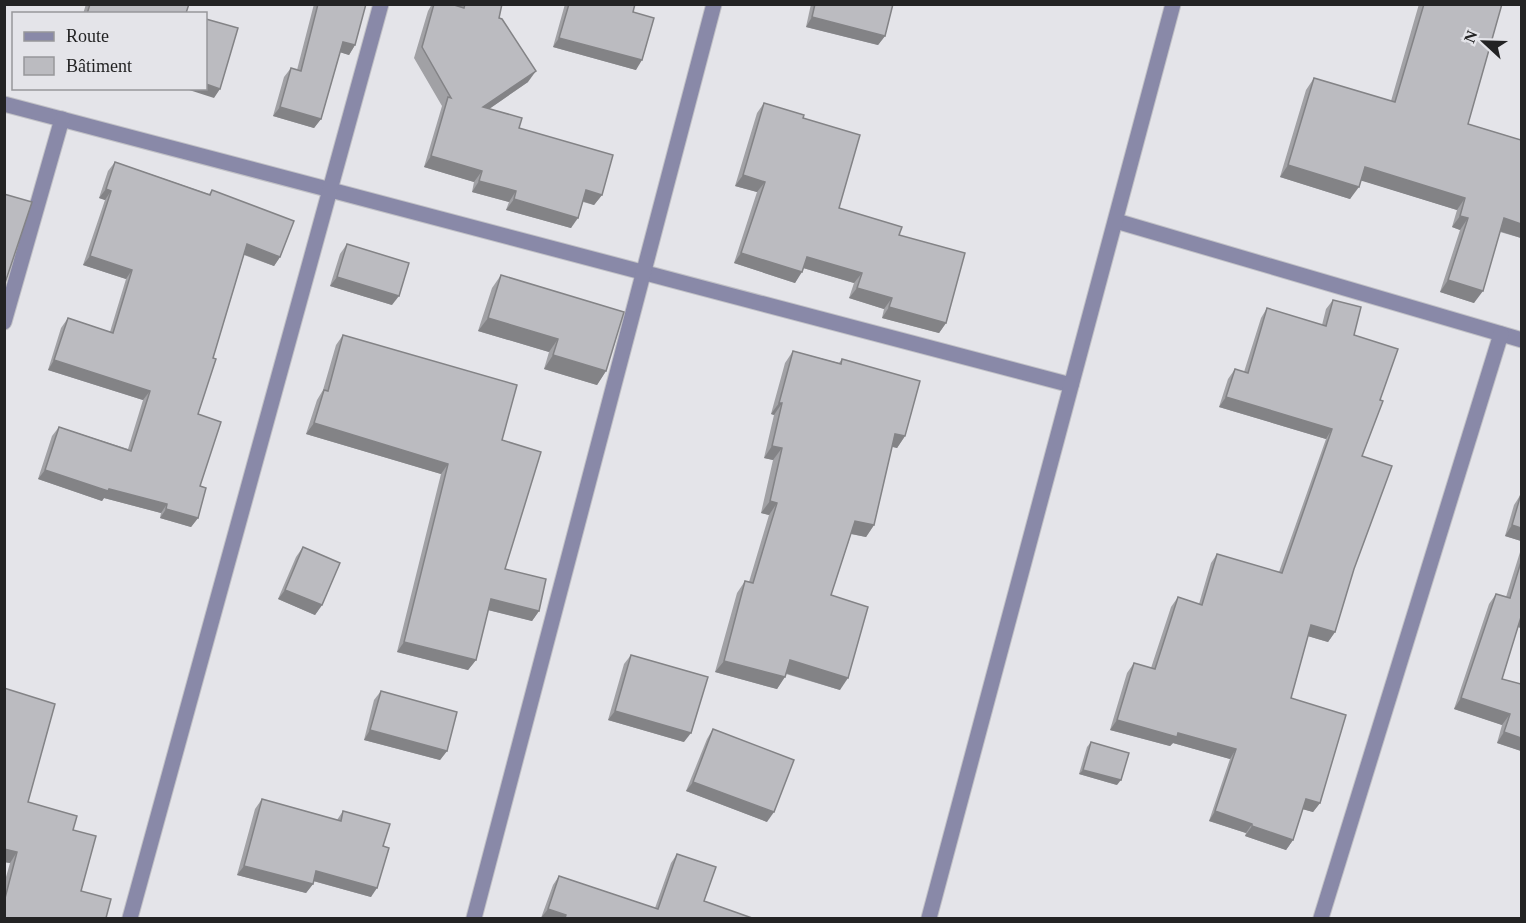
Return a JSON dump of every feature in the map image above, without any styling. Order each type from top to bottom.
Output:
[{"type":"street","points":[[130,918],[381,4]]},
{"type":"street","points":[[474,918],[714,4]]},
{"type":"street","points":[[929,918],[1173,4]]},
{"type":"street","points":[[4,104],[1071,385]]},
{"type":"street","points":[[4,322],[62,119]]},
{"type":"street","points":[[1116,220],[1521,340]]},
{"type":"street","points":[[1321,918],[1501,334]]},
{"type":"building","points":[[90,4],[189,4],[186,12],[88,12]]},
{"type":"building","points":[[318,4],[366,4],[355,45],[343,42],[321,119],[280,107],[291,68],[301,71]]},
{"type":"building","points":[[434,4],[451,4],[464,8],[465,4],[502,4],[499,18],[502,19],[536,71],[483,107],[522,118],[519,128],[613,155],[602,195],[586,190],[578,218],[514,199],[516,191],[479,181],[482,171],[431,156],[448,97],[451,98],[422,47]]},
{"type":"building","points":[[569,4],[635,4],[633,12],[654,18],[642,60],[559,38]]},
{"type":"building","points":[[815,4],[893,4],[885,36],[812,17]]},
{"type":"building","points":[[1424,4],[1502,4],[1468,124],[1521,140],[1521,224],[1504,218],[1483,291],[1448,280],[1468,218],[1460,216],[1465,198],[1365,167],[1359,187],[1288,165],[1314,78],[1395,102]]},
{"type":"building","points":[[207,19],[238,28],[220,89],[207,84]]},
{"type":"building","points":[[764,103],[804,115],[803,118],[860,135],[839,208],[902,227],[899,235],[965,253],[946,323],[889,307],[892,298],[857,288],[862,273],[807,257],[802,272],[741,253],[765,182],[743,175]]},
{"type":"building","points":[[115,162],[210,195],[212,190],[294,221],[280,257],[247,244],[213,358],[216,359],[198,414],[221,422],[200,486],[206,488],[198,518],[166,509],[167,504],[109,489],[108,491],[45,470],[59,427],[131,451],[150,391],[54,360],[68,318],[113,333],[132,270],[90,256],[111,191],[106,189]]},
{"type":"building","points":[[4,194],[32,202],[4,286]]},
{"type":"building","points":[[347,244],[409,263],[399,296],[337,277]]},
{"type":"building","points":[[501,275],[624,312],[606,371],[553,355],[558,339],[488,318]]},
{"type":"building","points":[[1333,300],[1361,307],[1354,335],[1398,349],[1380,400],[1383,401],[1362,456],[1392,466],[1354,569],[1335,632],[1311,625],[1291,698],[1346,715],[1320,803],[1306,799],[1293,840],[1215,811],[1236,749],[1178,733],[1177,737],[1117,720],[1134,663],[1155,669],[1178,597],[1202,605],[1217,554],[1282,573],[1332,429],[1226,397],[1235,369],[1248,373],[1267,308],[1326,326]]},
{"type":"building","points":[[343,335],[517,385],[502,440],[541,452],[505,569],[546,579],[539,611],[491,599],[476,660],[404,642],[448,464],[314,423],[324,390],[328,391]]},
{"type":"building","points":[[793,351],[841,364],[842,359],[920,381],[905,436],[895,434],[874,525],[855,521],[831,595],[868,607],[848,678],[790,660],[785,677],[724,661],[745,581],[753,583],[777,503],[770,501],[782,448],[772,446],[782,403],[779,403]]},
{"type":"building","points":[[1521,494],[1521,528],[1512,525]]},
{"type":"building","points":[[303,547],[340,563],[322,605],[285,590]]},
{"type":"building","points":[[1521,562],[1521,617],[1502,679],[1521,684],[1521,738],[1504,732],[1510,714],[1461,698],[1496,594],[1510,598]]},
{"type":"building","points":[[631,655],[708,677],[691,733],[615,711]]},
{"type":"building","points":[[4,688],[55,704],[28,802],[77,816],[73,830],[96,836],[81,891],[111,899],[106,918],[4,918],[4,902],[17,852],[4,849]]},
{"type":"building","points":[[381,691],[457,712],[447,751],[370,730]]},
{"type":"building","points":[[713,729],[794,760],[774,812],[693,782]]},
{"type":"building","points":[[1091,742],[1129,753],[1121,780],[1083,770]]},
{"type":"building","points":[[262,799],[341,821],[343,811],[390,824],[383,846],[389,848],[377,888],[316,871],[313,884],[244,866]]},
{"type":"building","points":[[677,854],[716,867],[704,901],[752,918],[565,918],[566,915],[548,909],[559,876],[658,909]]}]
